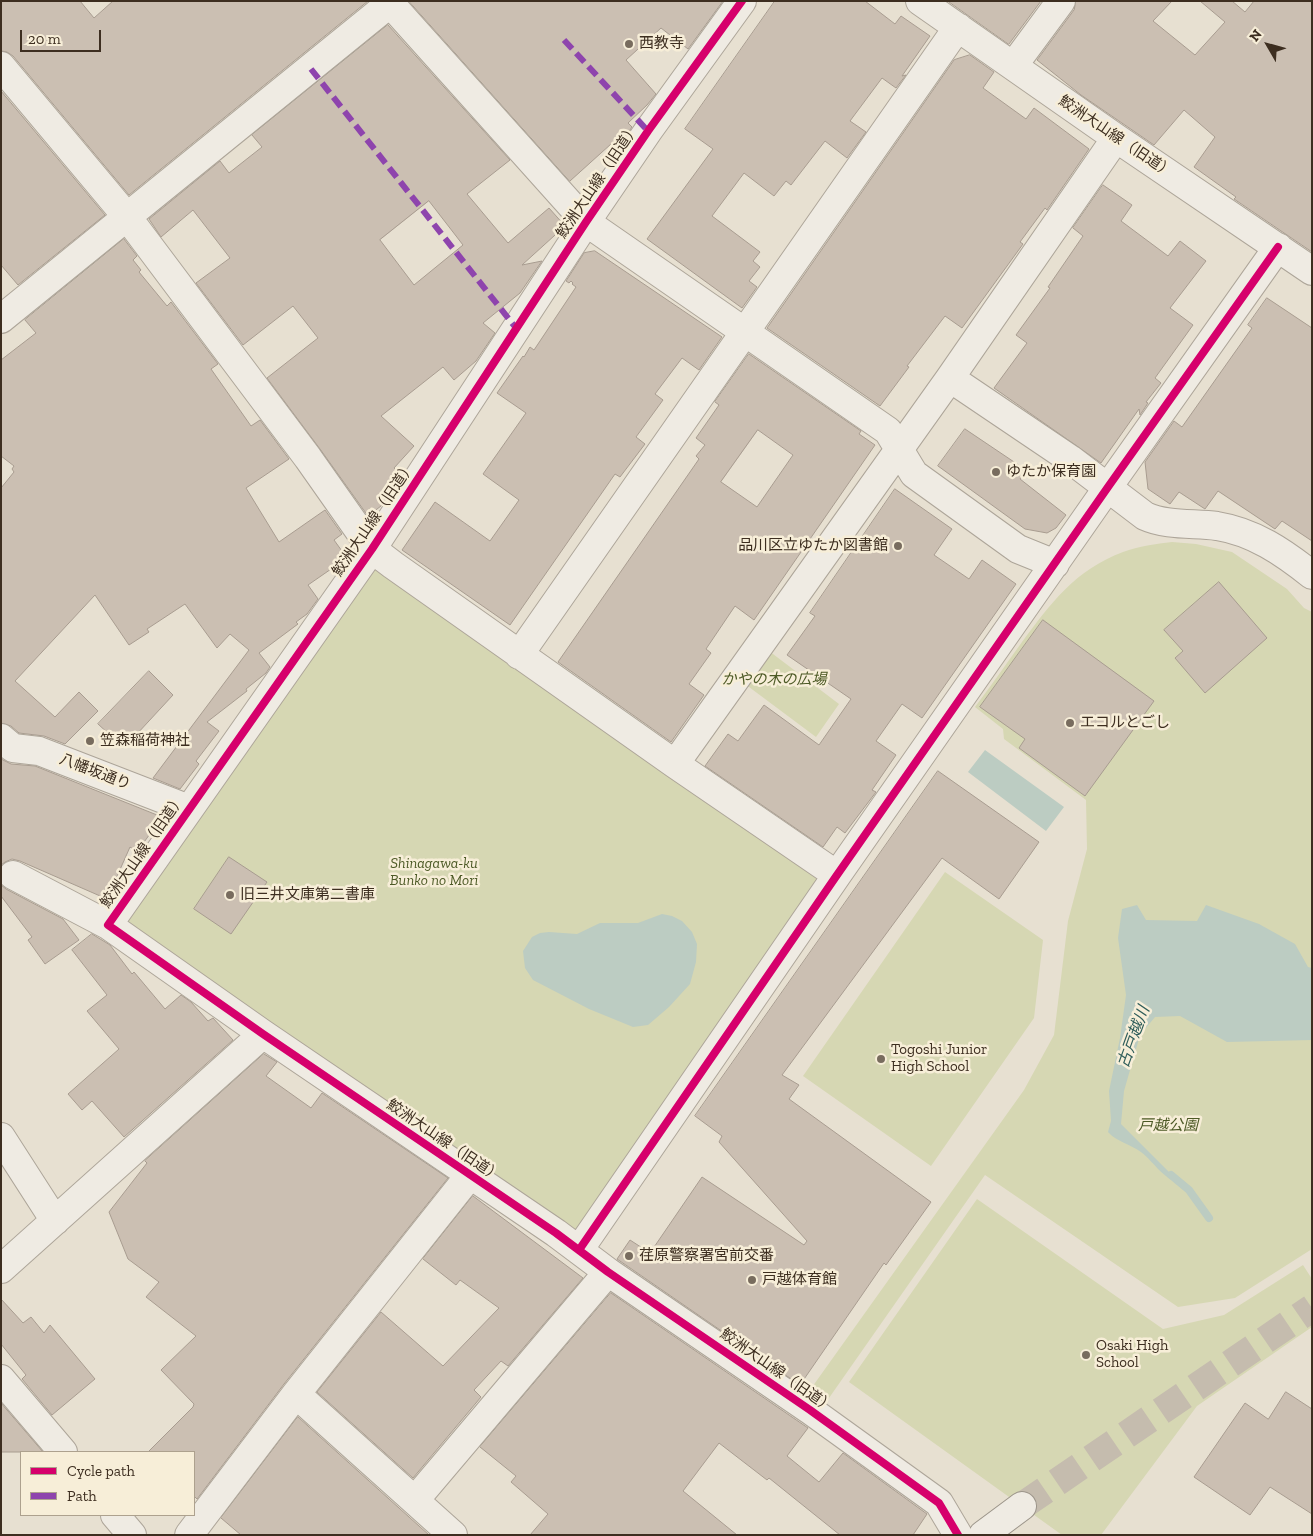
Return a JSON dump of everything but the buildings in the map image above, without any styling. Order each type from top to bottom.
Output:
[{"type":"street","name":"鮫洲大山線（旧道）","points":[[742,1],[586,222],[372,549],[108,925],[263,1034],[579,1250],[608,1272],[788,1394],[939,1503],[958,1535]]},
{"type":"street","name":"鮫洲大山線（旧道）","points":[[920,1],[1116,138],[1312,271]]},
{"type":"street","points":[[1013,66],[1061,1]]},
{"type":"street","points":[[1,319],[128,218],[391,2],[586,222],[888,431],[914,474],[1018,549],[1055,564]]},
{"type":"street","points":[[519,655],[958,27]]},
{"type":"street","points":[[1,66],[128,218],[308,458],[372,549],[393,566],[519,655],[837,876]]},
{"type":"street","points":[[675,764],[950,378],[1116,138]]},
{"type":"street","points":[[579,1250],[1108,487],[1278,247]]},
{"type":"street","points":[[950,378],[1070,459],[1145,516],[1154,520],[1217,526],[1240,531],[1269,544],[1312,575]]},
{"type":"street","name":"八幡坂通り","points":[[5,748],[39,751],[190,809]]},
{"type":"street","points":[[13,875],[108,925]]},
{"type":"street","points":[[1,1269],[263,1034]]},
{"type":"street","points":[[1,1137],[54,1221]]},
{"type":"street","points":[[189,1535],[296,1394],[470,1175]]},
{"type":"street","points":[[415,1500],[608,1272]]},
{"type":"street","points":[[1,1379],[62,1451]]},
{"type":"street","points":[[296,1394],[453,1535]]},
{"type":"street","points":[[983,1535],[1022,1506]]},
{"type":"street","points":[[116,1516],[132,1535]]},
{"type":"green space","name":"戸越公園","points":[[1172,542],[1196,544],[1232,552],[1287,589],[1304,608],[1312,612],[1312,1249],[1235,1298],[1178,1307],[985,1175],[822,1408],[805,1397],[1024,1090],[1054,1035],[1068,921],[1087,849],[1086,800],[1004,739],[1003,729],[975,707],[1043,614],[1065,589],[1078,578],[1106,559],[1123,552]]},
{"type":"green space","name":"Shinagawa-ku Bunko no Mori","points":[[372,549],[837,875],[579,1250],[108,925]]},
{"type":"green space","name":"かやの木の広場","points":[[769,651],[839,704],[816,737],[745,684]]},
{"type":"green space","points":[[945,872],[1043,940],[1034,1018],[931,1166],[803,1076]]},
{"type":"green space","name":"Osaki High School","points":[[977,1199],[1163,1329],[1224,1315],[1303,1265],[1312,1279],[1312,1327],[1197,1406],[1101,1535],[1062,1535],[849,1382]]},
{"type":"water","points":[[985,750],[1064,807],[1046,831],[968,772]]},
{"type":"water","points":[[1137,905],[1146,920],[1197,921],[1206,905],[1259,924],[1295,944],[1308,967],[1312,968],[1312,1040],[1227,1042],[1180,1016],[1155,1017],[1140,1035],[1124,1091],[1121,1124],[1180,1183],[1169,1178],[1141,1152],[1115,1138],[1108,1132],[1111,1121],[1109,1091],[1120,1038],[1126,995],[1118,938],[1122,909]]},
{"type":"water","points":[[662,914],[682,921],[692,932],[697,944],[696,962],[690,984],[669,1007],[648,1025],[633,1027],[589,1009],[533,980],[525,968],[523,951],[532,937],[540,933],[577,934],[600,923],[638,923]]},
{"type":"waterway","name":"古戸越川","points":[[1171,1175],[1189,1190],[1209,1218]]},
{"type":"tunnel","points":[[1022,1506],[1312,1308]]},
{"type":"marked path","points":[[564,40],[648,131]]},
{"type":"marked path","points":[[311,69],[516,328]]},
{"type":"cycle path","points":[[742,1],[648,131],[586,222],[372,549],[108,925],[263,1034],[556,1233],[608,1272],[810,1410],[939,1503],[958,1535]]},
{"type":"cycle path","points":[[579,1250],[837,875],[1278,247]]},
{"type":"place","name":"西教寺","points":[[629,44]]},
{"type":"place","name":"ゆたか保育園","points":[[996,472]]},
{"type":"place","name":"品川区立ゆたか図書館","points":[[898,546]]},
{"type":"place","name":"エコルとごし","points":[[1070,723]]},
{"type":"place","name":"笠森稲荷神社","points":[[90,741]]},
{"type":"place","name":"旧三井文庫第二書庫","points":[[230,895]]},
{"type":"place","name":"Togoshi Junior High School","points":[[881,1059]]},
{"type":"place","name":"荏原警察署宮前交番","points":[[629,1256]]},
{"type":"place","name":"戸越体育館","points":[[752,1280]]},
{"type":"place","name":"Osaki High School","points":[[1086,1355]]}]
